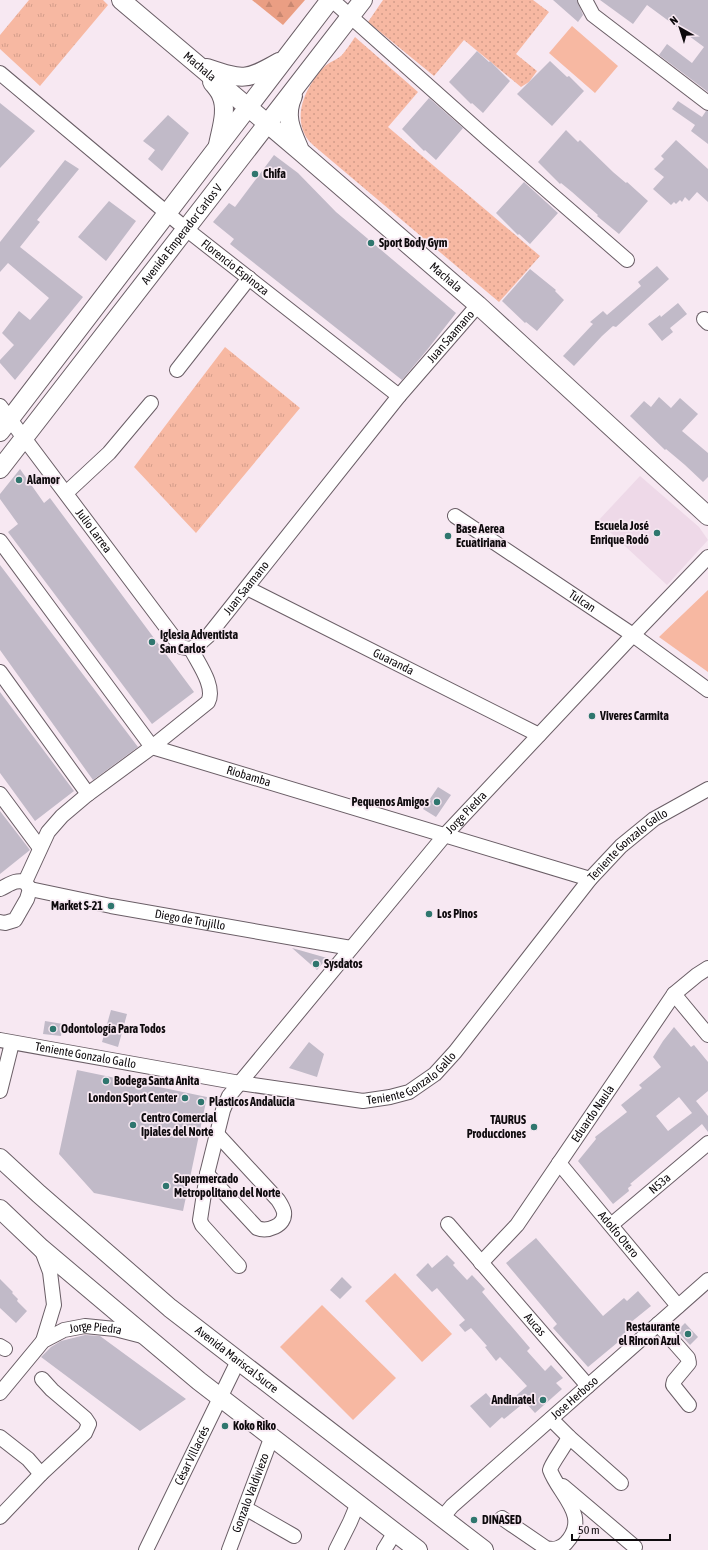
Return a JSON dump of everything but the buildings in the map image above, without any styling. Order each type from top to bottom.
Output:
[{"type":"main road","name":"Machala","points":[[121,0],[269,124],[478,305],[708,516]]},
{"type":"main road","name":"Avenida Emperador Carlos V","points":[[3,419],[167,213],[331,0]]},
{"type":"main road","name":"Avenida Emperador Carlos V","points":[[0,469],[269,124],[363,0]]},
{"type":"main road","points":[[199,66],[231,76],[246,77],[262,72],[286,58]]},
{"type":"main road","points":[[199,66],[221,95],[223,103],[224,115],[217,148]]},
{"type":"main road","points":[[298,86],[289,104],[288,119],[290,129],[301,152]]},
{"type":"main road","name":"Avenida Mariscal Sucre","points":[[0,1158],[170,1308],[484,1550]]},
{"type":"main road","points":[[0,1209],[41,1248],[220,1398],[272,1436],[418,1550]]},
{"type":"street","points":[[331,0],[627,260]]},
{"type":"street","points":[[585,0],[593,15],[708,103]]},
{"type":"street","name":"Florencio Espinoza","points":[[0,73],[186,229],[400,396]]},
{"type":"street","points":[[177,370],[249,278]]},
{"type":"street","name":"Juan Saamano","points":[[191,649],[208,636],[400,396],[478,305]]},
{"type":"street","points":[[66,493],[109,453],[151,403]]},
{"type":"street","name":"Julio Larrea","points":[[3,419],[24,438],[181,647],[191,649]]},
{"type":"street","name":"Tulcan","points":[[455,516],[633,635],[708,690]]},
{"type":"street","points":[[0,541],[152,747]]},
{"type":"street","name":"Jorge Piedra","points":[[239,1266],[200,1220],[207,1174],[223,1110],[229,1096],[445,835],[708,557]]},
{"type":"street","name":"Guaranda","points":[[247,588],[539,734]]},
{"type":"street","points":[[0,922],[5,923],[14,920],[27,899],[28,885],[40,848],[48,832],[62,816],[88,794],[205,706],[210,698],[210,687],[191,649]]},
{"type":"street","points":[[0,672],[88,794]]},
{"type":"street","name":"Riobamba","points":[[152,747],[590,878]]},
{"type":"street","name":"Teniente Gonzalo Gallo","points":[[6,1042],[240,1083],[363,1101],[390,1097],[409,1092],[435,1074],[455,1052],[590,878],[621,846],[654,819],[708,789]]},
{"type":"street","points":[[0,794],[40,848]]},
{"type":"street","points":[[0,889],[20,880],[28,885]]},
{"type":"street","name":"Diego de Trujillo","points":[[28,885],[111,906],[351,948]]},
{"type":"street","name":"Eduardo Naula","points":[[482,1263],[517,1224],[674,994],[708,968]]},
{"type":"street","points":[[674,994],[708,1036]]},
{"type":"street","points":[[0,1091],[6,1042]]},
{"type":"street","points":[[207,1174],[257,1228],[262,1230],[272,1228],[280,1223],[284,1213],[278,1200],[218,1134]]},
{"type":"street","name":"N53a","points":[[611,1225],[708,1143]]},
{"type":"street","name":"Adolfo Otero","points":[[559,1163],[678,1306]]},
{"type":"street","name":"Aucas","points":[[448,1224],[588,1386]]},
{"type":"street","name":"Jorge Piedra","points":[[0,1394],[43,1341],[54,1305],[50,1272],[41,1248]]},
{"type":"street","name":"Jose Herboso","points":[[442,1518],[458,1501],[550,1418],[708,1280]]},
{"type":"street","points":[[658,1324],[688,1358],[689,1363],[674,1381],[673,1385],[689,1405]]},
{"type":"street","name":"Jorge Piedra","points":[[43,1341],[64,1330],[85,1326],[115,1329],[149,1338]]},
{"type":"street","name":"César Villacrés","points":[[146,1550],[238,1361]]},
{"type":"street","points":[[0,1517],[41,1474],[85,1434],[89,1424],[85,1418],[52,1390],[42,1378]]},
{"type":"street","points":[[550,1418],[621,1483]]},
{"type":"street","name":"Gonzalo Valdiviezo","points":[[229,1550],[272,1436]]},
{"type":"street","points":[[0,1437],[28,1459],[41,1474]]},
{"type":"street","points":[[502,1518],[546,1548],[552,1550],[564,1545],[574,1531],[576,1524],[570,1504],[552,1475],[551,1467],[569,1437]]},
{"type":"street","points":[[555,1479],[636,1547]]},
{"type":"street","points":[[336,1550],[358,1503]]},
{"type":"street","points":[[245,1508],[294,1536]]},
{"type":"street","points":[[384,1550],[395,1532]]},
{"type":"shaded area","name":"Escuela José Enrique Rodó","points":[[640,476],[699,527],[708,540],[667,585],[598,521]]},
{"type":"green space","points":[[29,0],[103,0],[108,5],[40,86],[0,49],[0,35]]},
{"type":"green space","points":[[252,0],[305,0],[283,25]]},
{"type":"green space","points":[[383,0],[533,0],[549,12],[516,54],[537,71],[529,82],[521,87],[464,40],[434,76],[368,22]]},
{"type":"green space","points":[[572,26],[618,66],[595,93],[549,53]]},
{"type":"green space","points":[[355,37],[418,92],[388,127],[540,256],[499,302],[313,145],[305,135],[301,117],[304,99],[308,90],[324,67],[342,55]]},
{"type":"green space","points":[[225,347],[300,408],[196,533],[134,467]]},
{"type":"green space","points":[[708,590],[708,672],[659,637]]},
{"type":"green space","points":[[395,1273],[452,1334],[422,1362],[365,1301]]},
{"type":"green space","points":[[322,1305],[396,1378],[353,1420],[280,1347]]},
{"type":"place","name":"Chifa","points":[[255,174]]},
{"type":"place","name":"Sport Body Gym","points":[[371,243]]},
{"type":"place","name":"Alamor","points":[[19,480]]},
{"type":"place","name":"Escuela José Enrique Rodó","points":[[657,533]]},
{"type":"place","name":"Base Aerea Ecuatiriana","points":[[448,536]]},
{"type":"place","name":"Iglesia Adventista San Carlos","points":[[152,642]]},
{"type":"place","name":"Viveres Carmita","points":[[592,716]]},
{"type":"place","name":"Pequenos Amigos","points":[[437,802]]},
{"type":"place","name":"Market S-21","points":[[111,906]]},
{"type":"place","name":"Los Pinos","points":[[429,914]]},
{"type":"place","name":"Sysdatos","points":[[316,964]]},
{"type":"place","name":"Odontología Para Todos","points":[[53,1029]]},
{"type":"place","name":"Bodega Santa Anita","points":[[106,1081]]},
{"type":"place","name":"London Sport Center","points":[[185,1098]]},
{"type":"place","name":"Plasticos Andalucia","points":[[201,1102]]},
{"type":"place","name":"Centro Comercial Ipiales del Norte","points":[[133,1125]]},
{"type":"place","name":"TAURUS Producciones","points":[[534,1127]]},
{"type":"place","name":"Supermercado Metropolitano del Norte","points":[[166,1186]]},
{"type":"place","name":"Restaurante el Rincon Azul","points":[[688,1334]]},
{"type":"place","name":"Andinatel","points":[[543,1400]]},
{"type":"place","name":"Koko Riko","points":[[225,1426]]},
{"type":"place","name":"DINASED","points":[[474,1520]]}]
